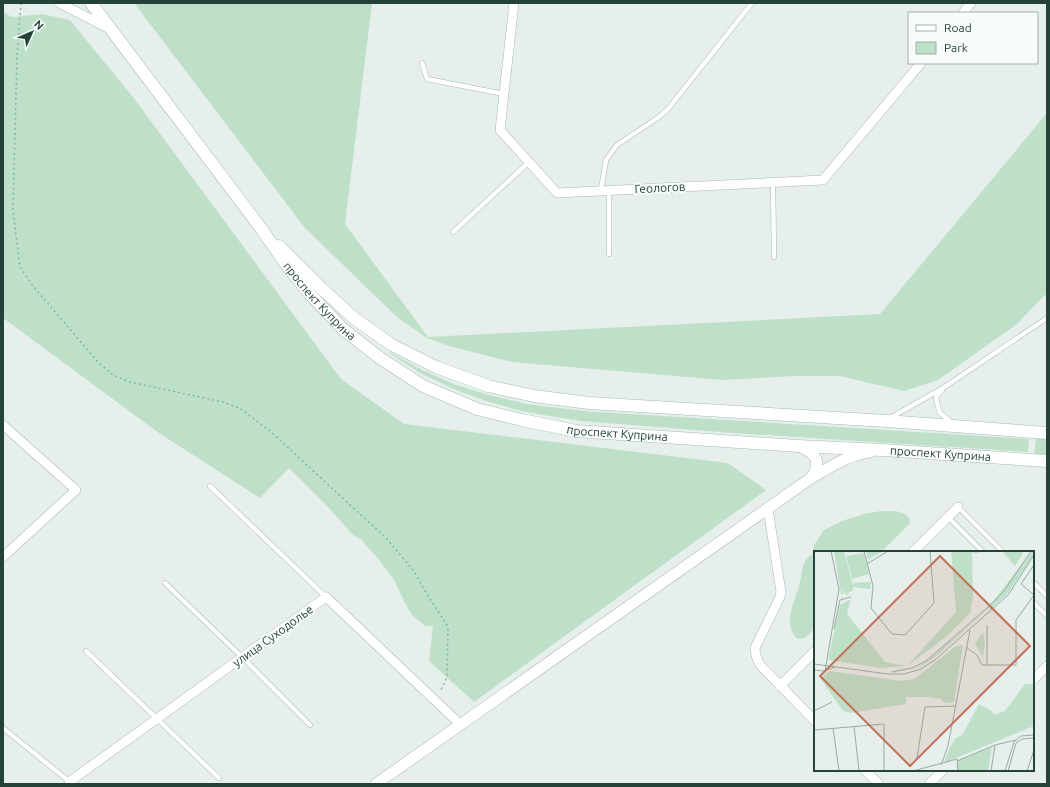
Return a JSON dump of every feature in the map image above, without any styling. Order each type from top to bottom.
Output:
[{"type":"main road","name":"проспект Куприна","points":[[91,3],[309,293],[344,330],[380,358],[423,386],[476,408],[522,420],[576,431],[1047,461]]},
{"type":"main road","name":"проспект Куприна","points":[[260,227],[320,287],[355,319],[392,345],[436,367],[488,386],[534,396],[589,403],[886,421],[1047,433]]},
{"type":"street","points":[[59,3],[110,29]]},
{"type":"street","name":"Геологов","points":[[514,3],[500,130],[556,193],[823,180],[920,64]]},
{"type":"street","points":[[964,12],[971,3]]},
{"type":"street","points":[[3,425],[76,490],[13,546],[3,557]]},
{"type":"street","points":[[798,446],[814,454],[817,461],[816,471],[812,478]]},
{"type":"street","points":[[376,784],[812,478],[844,459],[861,453],[883,450]]},
{"type":"street","points":[[914,551],[958,507]]},
{"type":"street","points":[[768,509],[781,592],[780,598],[755,648],[755,653],[761,666],[814,719]]},
{"type":"street","name":"улица Суходолье","points":[[71,783],[157,718],[326,597],[461,725]]},
{"type":"street","points":[[780,686],[814,652]]},
{"type":"street","points":[[1034,679],[1047,666]]},
{"type":"street","points":[[866,771],[879,784]]},
{"type":"street","points":[[929,784],[942,771]]},
{"type":"lane","points":[[609,254],[605,190],[606,160],[617,145],[668,109],[752,3]]},
{"type":"lane","points":[[422,63],[427,78],[504,94]]},
{"type":"lane","points":[[453,232],[529,162]]},
{"type":"lane","points":[[773,182],[774,257]]},
{"type":"lane","points":[[886,421],[943,388],[1047,318]]},
{"type":"lane","points":[[943,388],[936,397],[940,413],[952,423],[966,427]]},
{"type":"lane","points":[[210,486],[326,597]]},
{"type":"lane","points":[[958,507],[1002,551]]},
{"type":"lane","points":[[948,517],[982,551]]},
{"type":"lane","points":[[165,583],[310,725]]},
{"type":"lane","points":[[1034,583],[1047,596]]},
{"type":"lane","points":[[1034,603],[1047,616]]},
{"type":"lane","points":[[86,651],[219,778]]},
{"type":"lane","points":[[3,728],[71,783]]},
{"type":"path","points":[[21,3],[17,56],[13,211],[20,267],[33,286],[97,361],[113,375],[130,382],[224,402],[241,409],[270,431],[386,538],[414,571],[448,627],[447,677],[436,701]]},
{"type":"green space","points":[[134,3],[372,3],[345,224],[428,337],[880,314],[1047,113],[1047,293],[1017,324],[938,380],[904,391],[840,376],[794,376],[722,380],[512,362],[449,346],[427,338],[398,318],[305,228]]},
{"type":"green space","points":[[3,12],[12,17],[42,14],[70,20],[133,97],[341,379],[404,424],[728,463],[766,490],[474,702],[429,661],[433,626],[425,626],[413,616],[394,580],[380,561],[361,539],[353,535],[328,507],[289,468],[260,498],[159,433],[3,318]]},
{"type":"green space","points":[[389,352],[422,370],[456,385],[527,404],[584,411],[1029,439],[1028,452],[733,433],[581,421],[525,412],[486,401],[454,389],[420,373]]},
{"type":"green space","points":[[1036,438],[1047,439],[1047,456],[1034,455]]},
{"type":"green space","points":[[881,511],[894,511],[907,515],[910,523],[882,551],[814,551],[814,629],[805,638],[798,639],[793,634],[790,621],[792,606],[805,560],[812,555],[814,545],[824,530],[842,521],[864,514]]}]
